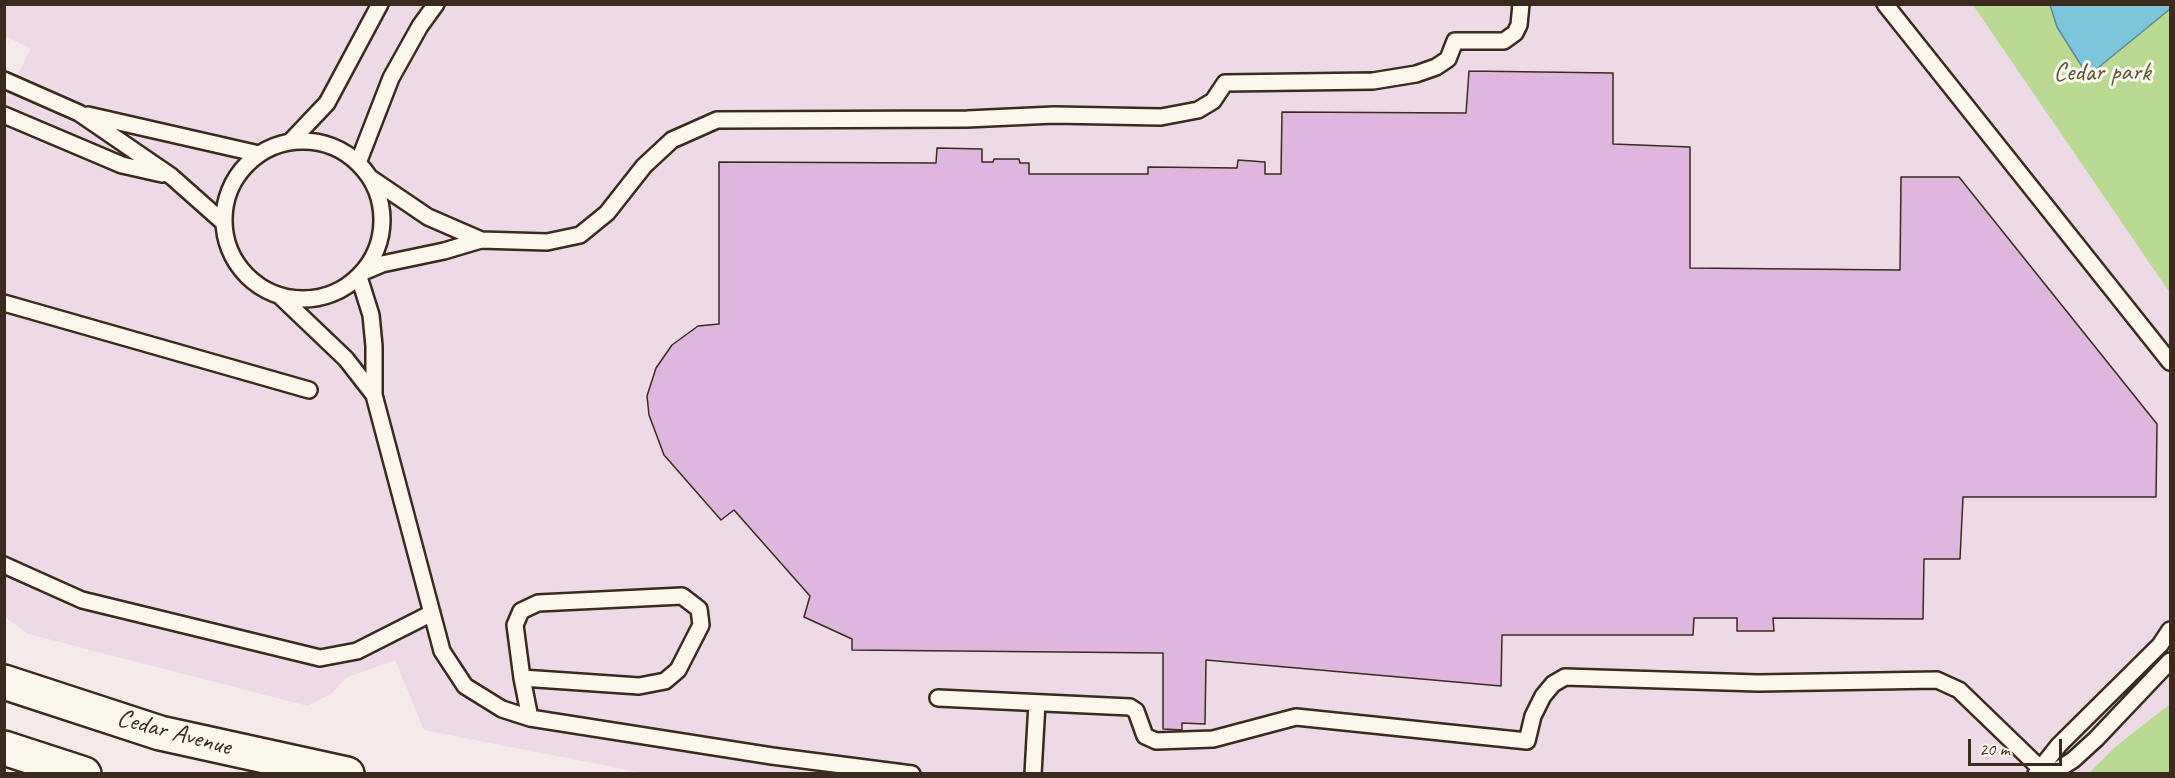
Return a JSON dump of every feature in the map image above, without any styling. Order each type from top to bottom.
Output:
[{"type":"main road","name":"Cedar Avenue","points":[[4,682],[160,733],[347,774]]},
{"type":"main road","points":[[4,748],[84,774]]},
{"type":"lane","points":[[290,142],[327,103],[380,4]]},
{"type":"lane","points":[[358,164],[391,78],[420,26],[436,4]]},
{"type":"lane","points":[[481,240],[428,217],[371,178],[358,164],[334,147],[312,141],[290,142],[259,154],[240,173],[228,196],[224,223],[228,247],[240,269],[258,286],[280,296],[308,300],[335,293],[382,264],[444,251],[481,240],[547,242],[580,235],[607,213],[644,166],[672,140],[717,120],[1161,117],[1198,110],[1214,101],[1225,83],[1373,81],[1416,74],[1436,67],[1448,59],[1455,41],[1504,41],[1515,33],[1519,24],[1521,4]]},
{"type":"lane","points":[[1885,4],[2170,362]]},
{"type":"lane","points":[[4,80],[80,113],[259,154]]},
{"type":"lane","points":[[80,113],[171,176],[224,223]]},
{"type":"lane","points":[[4,115],[122,165],[171,176]]},
{"type":"lane","points":[[371,178],[381,201],[382,226],[376,251],[361,275],[371,315],[374,346],[374,395],[409,517],[442,651],[465,686],[502,710],[530,718],[772,756],[858,765],[912,774]]},
{"type":"lane","points":[[280,296],[346,359],[374,395]]},
{"type":"lane","points":[[4,303],[309,390]]},
{"type":"lane","points":[[4,565],[82,600],[320,658],[357,651],[432,613]]},
{"type":"lane","points":[[522,678],[639,686],[664,681],[678,670],[701,625],[699,609],[682,596],[538,603],[521,611],[515,625],[522,678],[530,718]]},
{"type":"lane","points":[[2043,772],[2059,745],[2160,645],[2170,630]]},
{"type":"lane","points":[[2043,772],[2073,760],[2170,661]]},
{"type":"lane","points":[[938,698],[1130,707],[1136,711],[1145,736],[1156,741],[1213,739],[1296,717],[1527,741],[1533,716],[1543,696],[1552,684],[1565,677],[1758,683],[1937,680],[1959,690],[2043,772]]},
{"type":"lane","points":[[1033,774],[1037,703]]},
{"type":"shaded area","points":[[5,5],[2170,5],[2170,773],[643,773],[424,730],[395,660],[346,678],[331,694],[308,706],[28,634],[5,617],[4,99],[31,49],[5,36]]},
{"type":"green space","name":"Cedar park","points":[[1973,5],[2170,5],[2170,293]]},
{"type":"green space","points":[[2170,704],[2170,773],[2089,773],[2115,747]]},
{"type":"water","points":[[2170,4],[2170,9],[2088,76],[2057,27],[2050,5]]},
{"type":"building","points":[[1469,71],[1613,73],[1613,144],[1690,147],[1690,268],[1900,270],[1901,177],[1959,177],[2157,424],[2156,497],[1963,497],[1960,559],[1924,559],[1923,619],[1773,618],[1774,631],[1737,631],[1737,618],[1694,618],[1693,635],[1502,635],[1501,686],[1206,660],[1205,724],[1182,723],[1182,730],[1163,729],[1163,653],[852,650],[852,639],[804,617],[810,596],[734,510],[721,520],[664,455],[649,415],[647,396],[656,368],[672,345],[698,326],[719,324],[719,162],[936,163],[937,148],[982,149],[982,162],[993,162],[994,159],[1019,159],[1020,163],[1029,163],[1029,174],[1148,174],[1148,167],[1237,168],[1238,160],[1265,162],[1265,174],[1281,174],[1282,112],[1466,113]]}]
